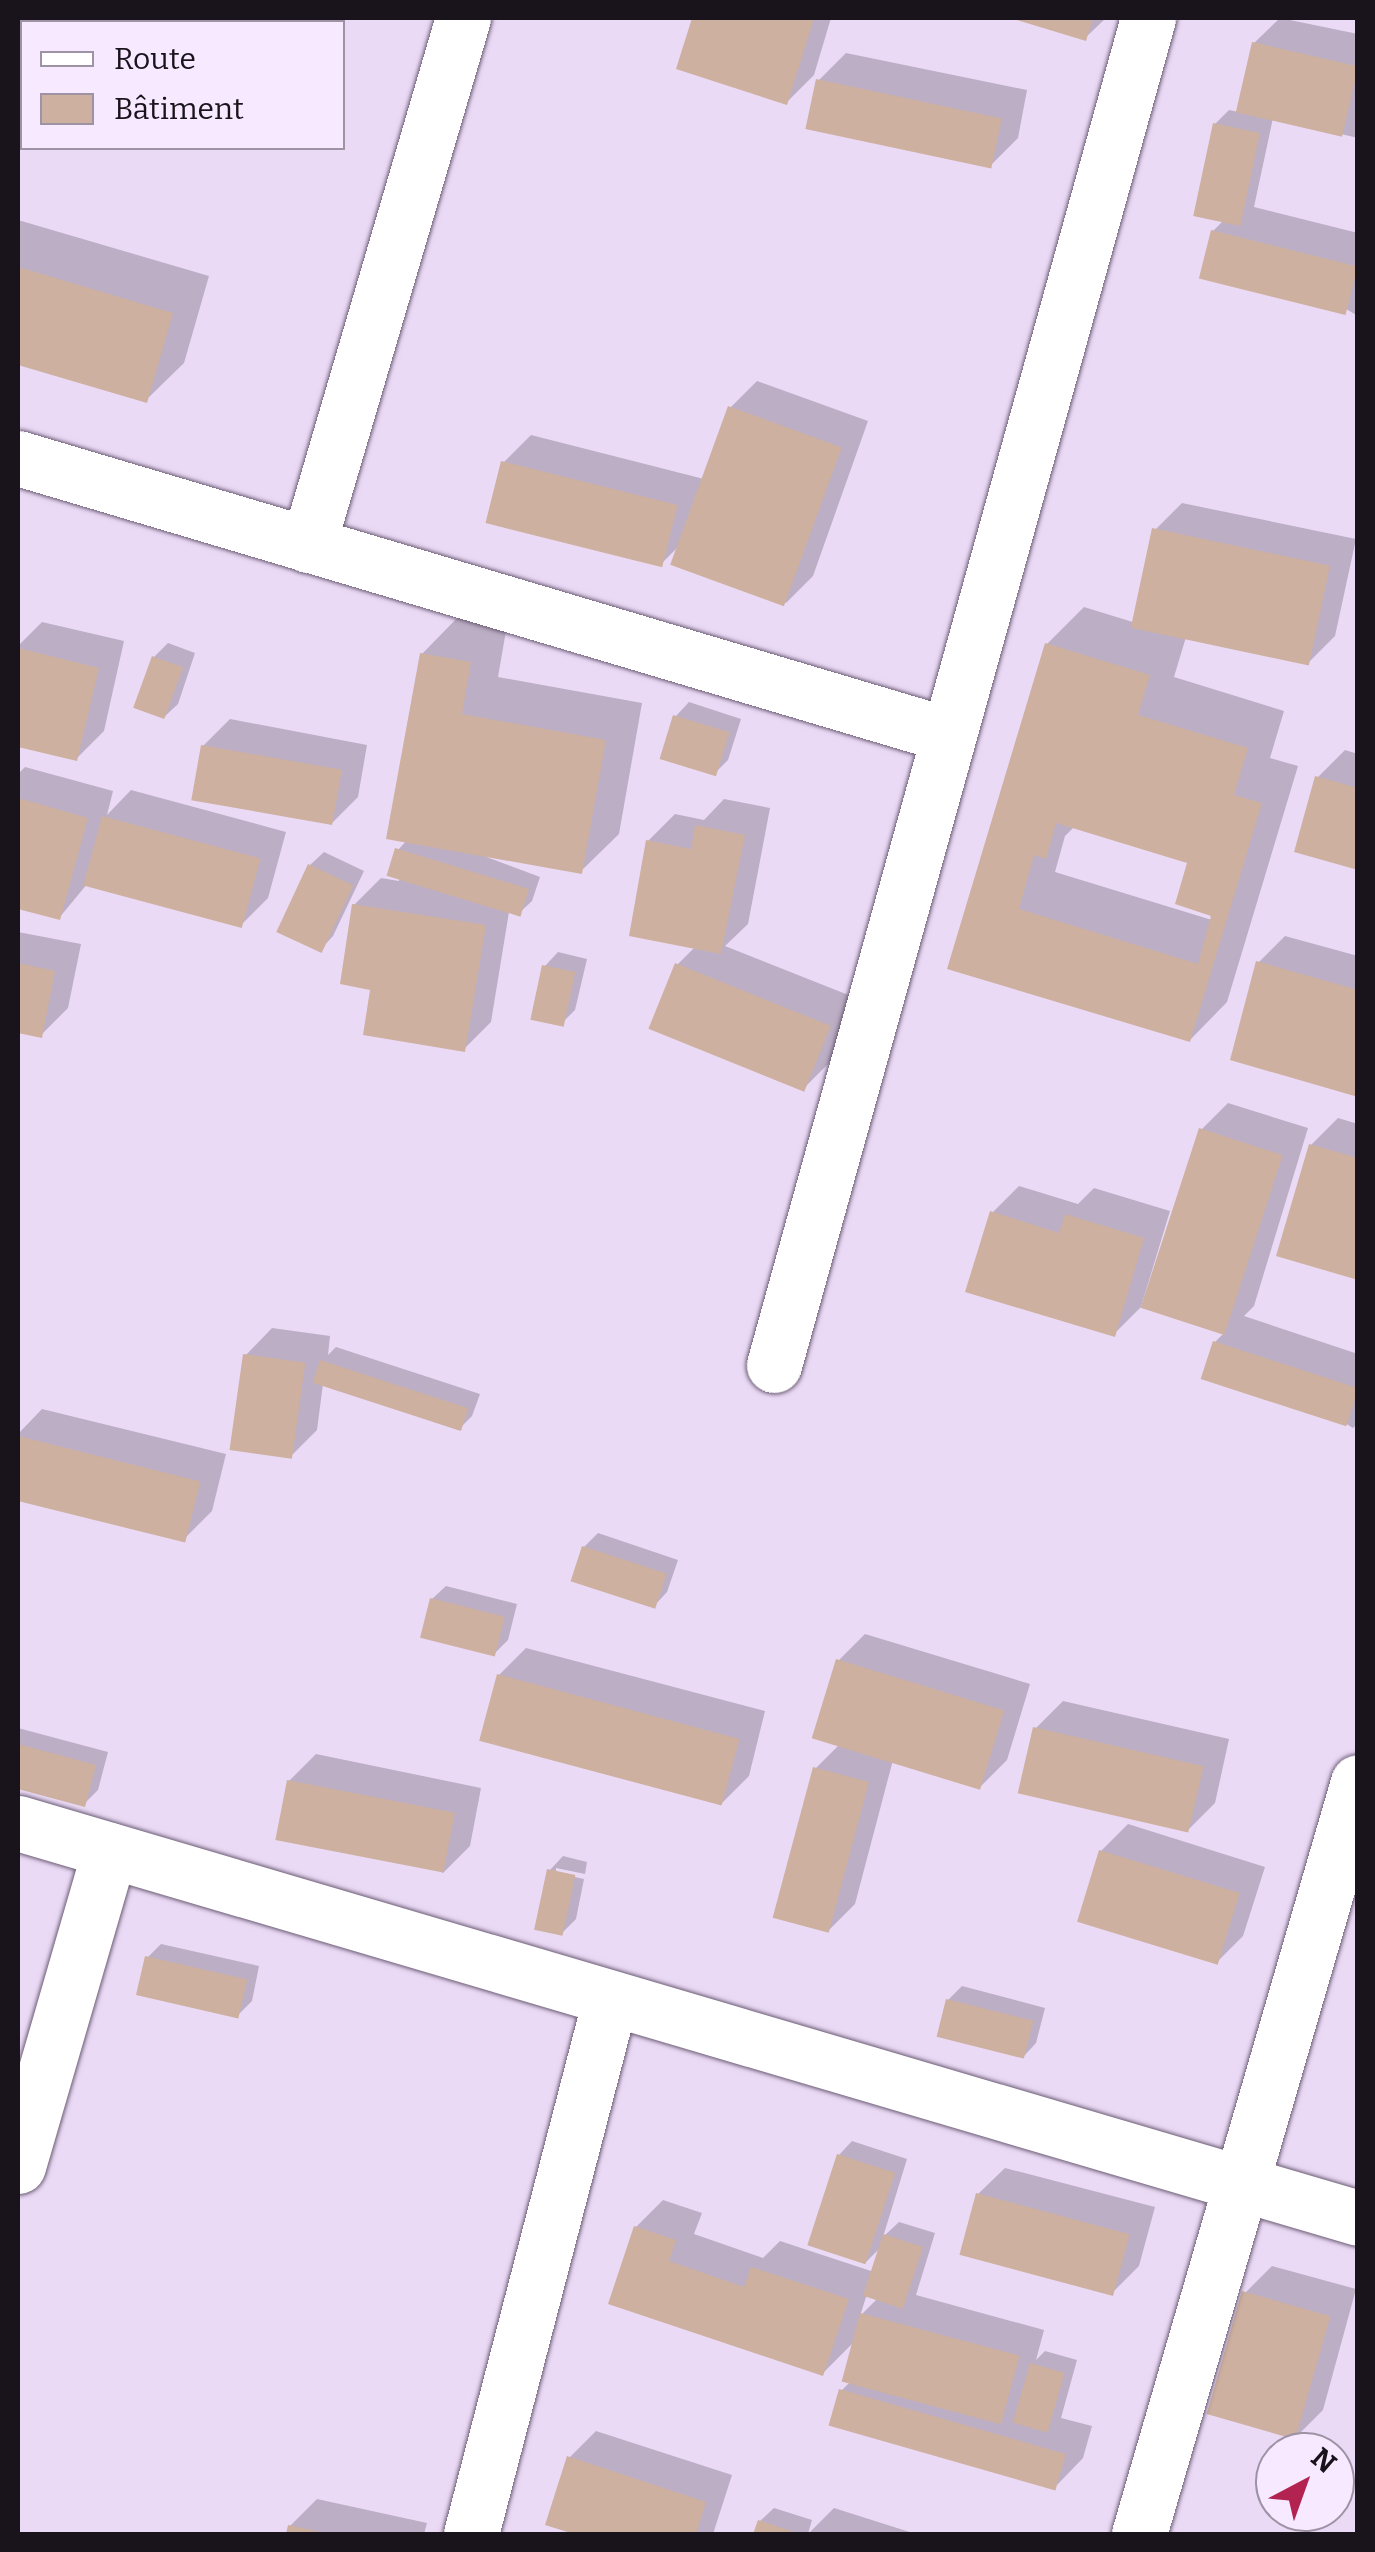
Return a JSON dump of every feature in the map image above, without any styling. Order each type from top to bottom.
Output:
[{"type":"street","points":[[308,544],[463,18]]},
{"type":"street","points":[[774,1365],[1148,18]]},
{"type":"street","points":[[18,458],[949,735]]},
{"type":"street","points":[[1138,2534],[1358,1782]]},
{"type":"street","points":[[18,1823],[1358,2218]]},
{"type":"street","points":[[18,2166],[110,1850]]},
{"type":"street","points":[[471,2534],[610,2000]]},
{"type":"building","points":[[692,18],[814,18],[787,105],[676,69]]},
{"type":"building","points":[[1010,18],[1093,18],[1086,41]]},
{"type":"building","points":[[1252,42],[1358,66],[1342,137],[1236,112]]},
{"type":"building","points":[[816,79],[1002,119],[991,168],[805,129]]},
{"type":"building","points":[[1213,123],[1260,133],[1240,226],[1193,216]]},
{"type":"building","points":[[1211,230],[1358,267],[1345,315],[1199,279]]},
{"type":"building","points":[[18,267],[173,313],[147,403],[18,365]]},
{"type":"building","points":[[728,406],[842,447],[784,606],[670,565]]},
{"type":"building","points":[[501,461],[678,505],[662,567],[486,523]]},
{"type":"building","points":[[1152,528],[1330,566],[1309,666],[1131,628]]},
{"type":"building","points":[[1045,643],[1150,675],[1138,715],[1248,748],[1234,795],[1262,803],[1190,1042],[947,969]],"holes":[[[1056,823],[1187,863],[1175,904],[1211,916],[1198,964],[1019,909],[1034,855],[1046,859]]]},
{"type":"building","points":[[18,648],[99,668],[77,761],[18,747]]},
{"type":"building","points":[[420,653],[471,662],[462,714],[606,740],[582,874],[386,839]]},
{"type":"building","points":[[152,656],[183,667],[164,719],[133,708]]},
{"type":"building","points":[[673,715],[729,732],[716,776],[660,759]]},
{"type":"building","points":[[201,745],[342,770],[332,825],[191,800]]},
{"type":"building","points":[[1315,776],[1358,788],[1358,870],[1294,852]]},
{"type":"building","points":[[18,798],[88,818],[60,920],[18,909]]},
{"type":"building","points":[[102,816],[260,858],[242,928],[83,886]]},
{"type":"building","points":[[695,825],[745,835],[721,954],[629,936],[646,840],[691,849]]},
{"type":"building","points":[[395,848],[529,889],[520,917],[387,876]]},
{"type":"building","points":[[308,864],[353,885],[322,953],[276,932]]},
{"type":"building","points":[[352,904],[486,925],[465,1052],[363,1035],[370,990],[340,984]]},
{"type":"building","points":[[1256,961],[1358,990],[1358,1097],[1230,1060]]},
{"type":"building","points":[[18,963],[55,971],[42,1038],[18,1033]]},
{"type":"building","points":[[675,963],[831,1026],[804,1092],[648,1029]]},
{"type":"building","points":[[542,965],[575,972],[564,1027],[530,1020]]},
{"type":"building","points":[[1199,1128],[1283,1155],[1224,1335],[1141,1308]]},
{"type":"building","points":[[1309,1144],[1358,1158],[1358,1280],[1276,1256]]},
{"type":"building","points":[[990,1211],[1059,1233],[1065,1214],[1144,1238],[1115,1337],[965,1292]]},
{"type":"building","points":[[1213,1341],[1358,1388],[1346,1426],[1201,1379]]},
{"type":"building","points":[[243,1354],[305,1363],[292,1459],[230,1450]]},
{"type":"building","points":[[320,1360],[468,1408],[461,1431],[313,1383]]},
{"type":"building","points":[[18,1436],[200,1481],[185,1543],[18,1501]]},
{"type":"building","points":[[582,1546],[667,1574],[655,1609],[571,1581]]},
{"type":"building","points":[[430,1598],[505,1617],[495,1656],[420,1638]]},
{"type":"building","points":[[836,1659],[1004,1710],[980,1790],[812,1738]]},
{"type":"building","points":[[497,1674],[739,1739],[722,1806],[479,1741]]},
{"type":"building","points":[[1033,1727],[1204,1766],[1188,1833],[1018,1793]]},
{"type":"building","points":[[18,1744],[96,1765],[85,1807],[18,1789]]},
{"type":"building","points":[[813,1767],[869,1782],[829,1933],[773,1918]]},
{"type":"building","points":[[287,1780],[455,1813],[443,1873],[275,1840]]},
{"type":"building","points":[[1099,1850],[1240,1893],[1218,1965],[1077,1922]]},
{"type":"building","points":[[547,1869],[575,1875],[562,1936],[534,1930]]},
{"type":"building","points":[[145,1956],[247,1980],[238,2019],[136,1995]]},
{"type":"building","points":[[946,1999],[1033,2021],[1024,2059],[937,2037]]},
{"type":"building","points":[[837,2154],[895,2173],[865,2264],[807,2245]]},
{"type":"building","points":[[976,2193],[1130,2234],[1113,2296],[959,2255]]},
{"type":"building","points":[[634,2226],[676,2240],[669,2261],[744,2287],[751,2267],[849,2299],[823,2376],[608,2304]]},
{"type":"building","points":[[883,2234],[923,2247],[903,2309],[863,2296]]},
{"type":"building","points":[[1242,2291],[1330,2316],[1297,2432],[1269,2432],[1207,2414]]},
{"type":"building","points":[[860,2313],[1019,2356],[1001,2424],[842,2382]]},
{"type":"building","points":[[1030,2363],[1065,2373],[1048,2433],[1013,2423]]},
{"type":"building","points":[[839,2389],[1066,2454],[1055,2491],[829,2426]]},
{"type":"building","points":[[567,2456],[706,2502],[696,2534],[574,2534],[545,2525]]},
{"type":"building","points":[[758,2520],[800,2534],[753,2534]]},
{"type":"building","points":[[288,2525],[325,2533],[325,2534],[286,2534]]}]
